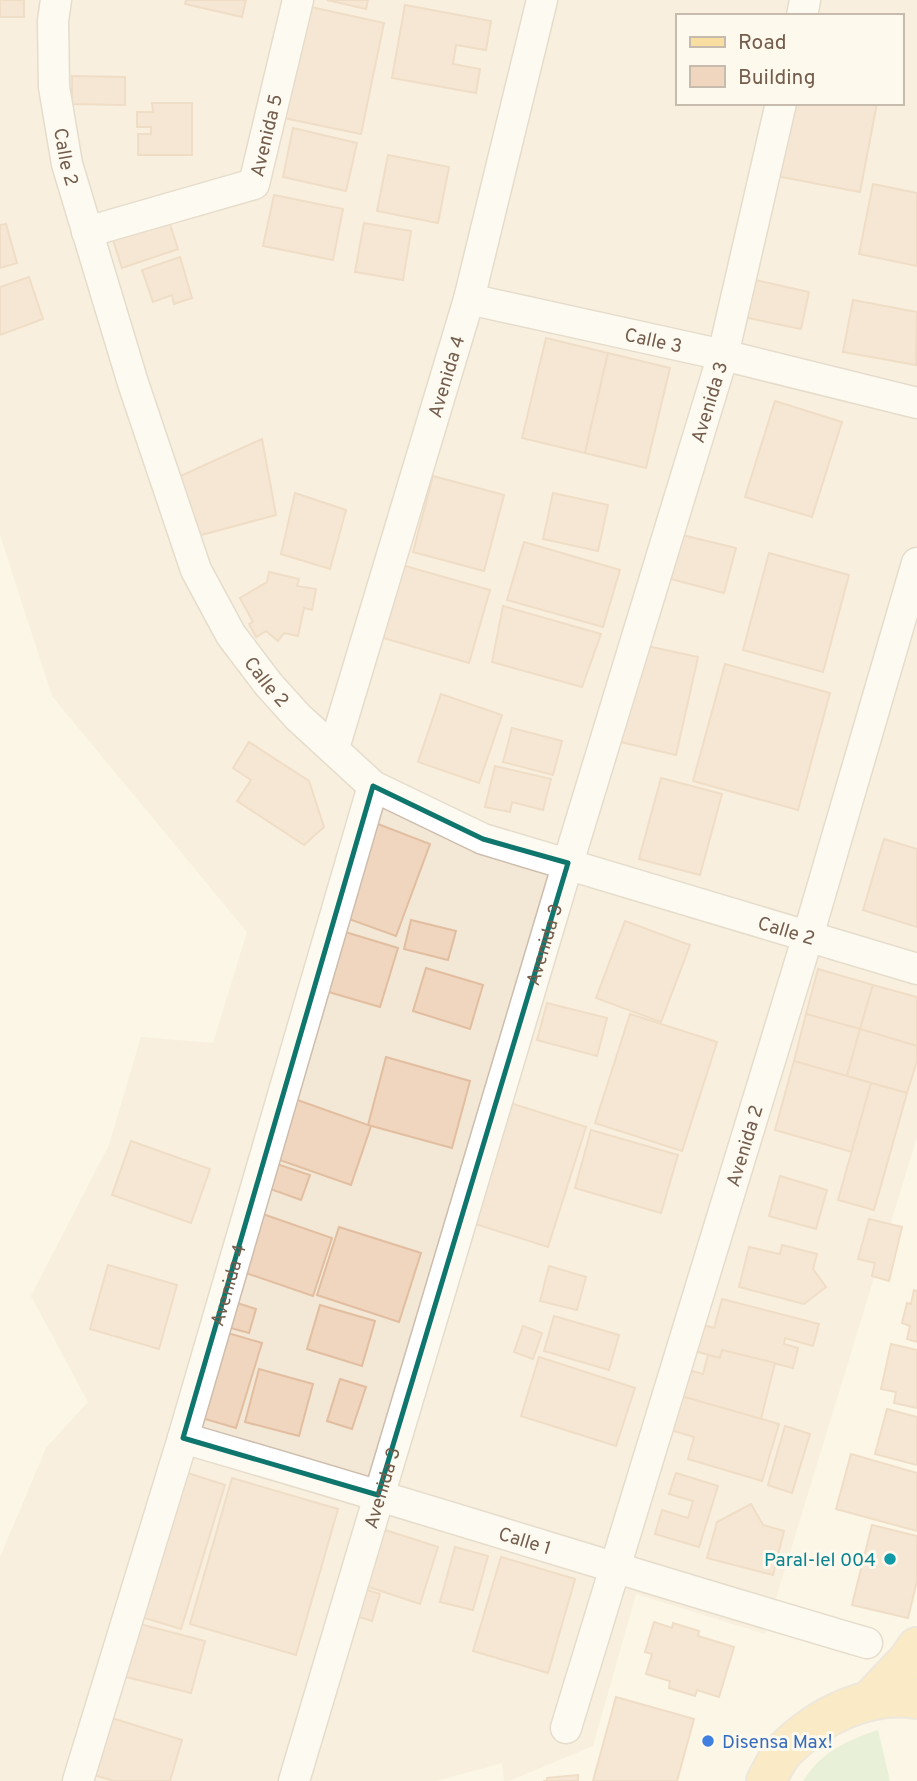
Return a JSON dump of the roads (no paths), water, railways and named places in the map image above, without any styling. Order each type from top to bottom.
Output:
[{"type":"main road","points":[[870,1700],[908,1661],[917,1647]]},
{"type":"main road","points":[[766,1781],[784,1751],[823,1718],[870,1700],[907,1697],[917,1699]]},
{"type":"street","name":"Calle 2","points":[[56,0],[54,87],[67,164],[133,383],[197,570],[232,635],[269,685],[298,718],[373,786],[483,839],[917,969]]},
{"type":"street","name":"Avenida 5","points":[[87,232],[254,184],[298,0]]},
{"type":"street","name":"Avenida 4","points":[[334,748],[470,299],[542,0]]},
{"type":"street","name":"Avenida 3","points":[[295,1781],[378,1494],[723,355],[781,105]]},
{"type":"street","name":"Calle 3","points":[[470,299],[723,355],[917,403]]},
{"type":"street","name":"Avenida 2","points":[[566,1728],[807,936],[917,563]]},
{"type":"street","name":"Avenida 4","points":[[78,1781],[183,1438],[373,786]]},
{"type":"street","name":"Calle 1","points":[[183,1438],[378,1494],[615,1569],[866,1643]]},
{"type":"place","name":"Paral-lel 004","points":[[890,1559]]},
{"type":"place","name":"Disensa Max!","points":[[708,1741]]}]
